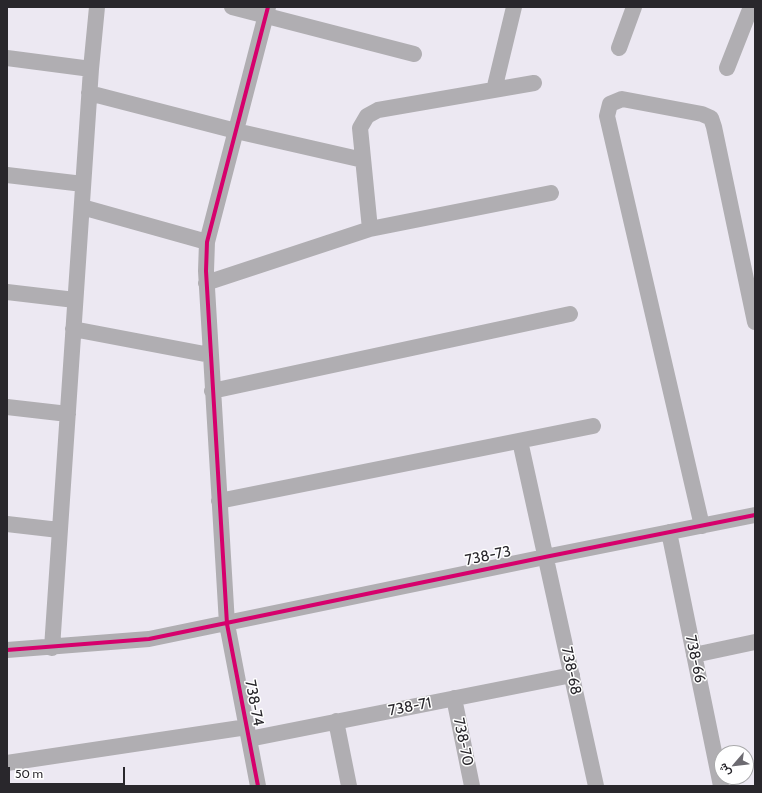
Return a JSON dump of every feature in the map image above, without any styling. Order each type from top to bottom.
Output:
[{"type":"street","points":[[52,648],[89,92],[97,7]]},
{"type":"street","points":[[232,7],[267,11],[414,54]]},
{"type":"street","points":[[494,90],[514,7]]},
{"type":"street","points":[[619,48],[634,7]]},
{"type":"street","points":[[727,68],[750,7]]},
{"type":"street","name":"738-74","points":[[258,786],[227,624],[206,282],[207,242],[267,11]]},
{"type":"street","points":[[7,58],[91,69]]},
{"type":"street","points":[[370,229],[360,128],[367,116],[378,110],[534,83]]},
{"type":"street","points":[[89,92],[236,131],[363,160]]},
{"type":"street","points":[[702,526],[607,116],[610,104],[622,99],[702,114],[711,118],[755,322]]},
{"type":"street","points":[[7,174],[83,184]]},
{"type":"street","points":[[206,282],[370,229],[551,193]]},
{"type":"street","points":[[82,208],[207,242]]},
{"type":"street","points":[[7,292],[75,300]]},
{"type":"street","points":[[212,391],[570,314]]},
{"type":"street","points":[[73,329],[210,355]]},
{"type":"street","points":[[7,407],[68,414]]},
{"type":"street","points":[[219,501],[594,426]]},
{"type":"street","name":"738-68","points":[[520,440],[596,786]]},
{"type":"street","name":"738-73","points":[[7,650],[52,648],[149,639],[227,624],[545,556],[755,515]]},
{"type":"street","points":[[7,524],[59,530]]},
{"type":"street","name":"738-66","points":[[669,532],[721,786]]},
{"type":"street","points":[[694,655],[755,642]]},
{"type":"street","name":"738-71","points":[[7,763],[336,721],[572,675]]},
{"type":"street","name":"738-70","points":[[454,698],[472,786]]},
{"type":"street","points":[[336,721],[349,786]]},
{"type":"cycle path","points":[[258,786],[227,624],[206,271],[207,242],[268,7]]},
{"type":"cycle path","points":[[7,650],[149,639],[755,515]]}]
